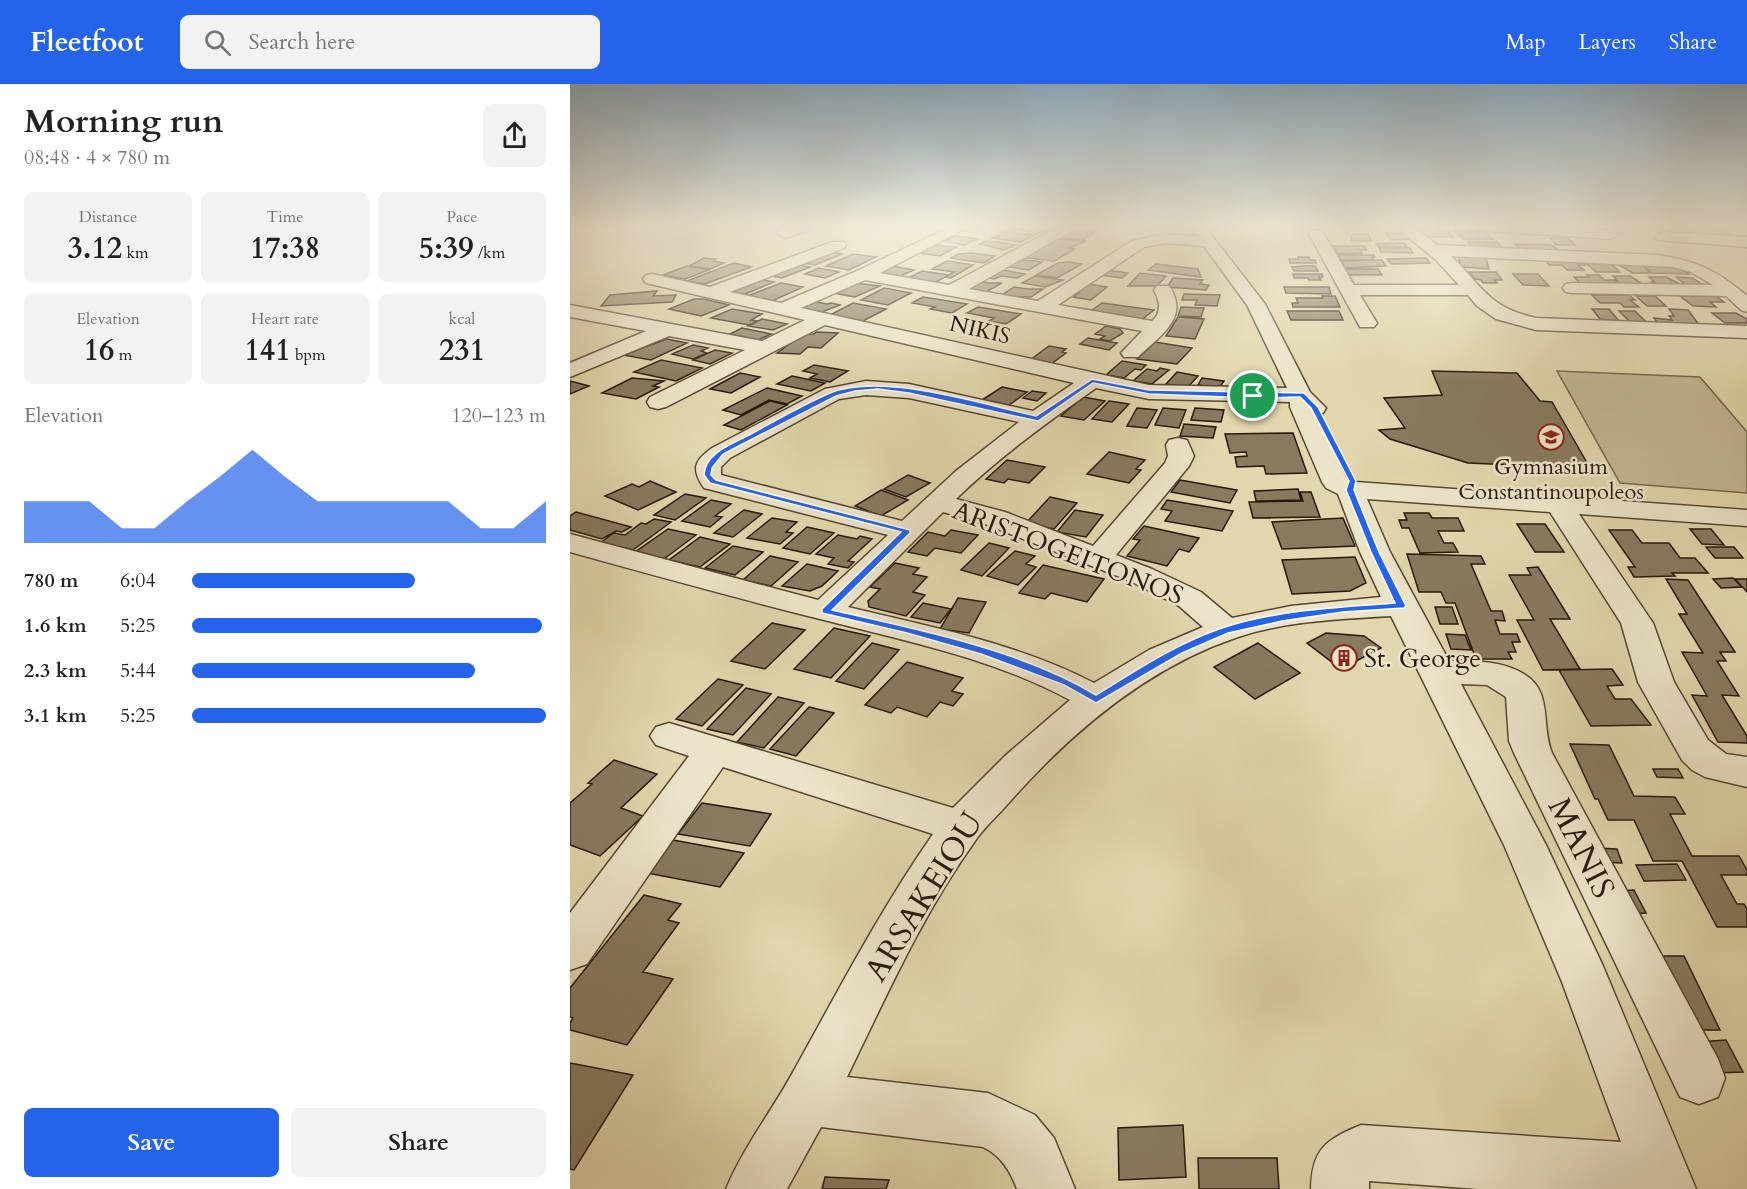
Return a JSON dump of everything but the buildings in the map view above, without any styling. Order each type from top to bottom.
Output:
[{"type":"street","name":"NIKIS","points":[[652,279],[1092,381],[1149,392],[1302,394]]},
{"type":"street","points":[[712,292],[748,279]]},
{"type":"street","points":[[785,308],[853,279]]},
{"type":"street","points":[[887,279],[1156,328]]},
{"type":"street","points":[[952,291],[974,279]]},
{"type":"street","points":[[1042,307],[1085,279]]},
{"type":"street","points":[[1237,279],[1256,304],[1302,394],[1301,407],[1335,482],[1350,490],[1747,518]]},
{"type":"street","points":[[1342,279],[1367,323]]},
{"type":"street","points":[[1461,279],[1492,311],[1518,321],[1536,324],[1747,332]]},
{"type":"street","points":[[1563,279],[1586,305]]},
{"type":"street","points":[[1715,279],[1747,306]]},
{"type":"street","points":[[1572,288],[1731,291]]},
{"type":"street","points":[[1131,353],[1167,317],[1169,301],[1163,290]]},
{"type":"street","points":[[1348,290],[1471,290]]},
{"type":"street","points":[[574,314],[766,348]]},
{"type":"street","points":[[657,402],[822,319]]},
{"type":"street","points":[[570,371],[668,329]]},
{"type":"street","points":[[825,611],[965,476],[1038,419],[1092,381]]},
{"type":"street","points":[[907,531],[713,482],[708,475],[708,467],[721,453],[833,394],[855,389],[878,387],[909,391],[1038,419]]},
{"type":"street","points":[[1098,558],[1176,466],[1181,456],[1178,445]]},
{"type":"street","points":[[1340,1189],[1340,1168],[1361,1153],[1664,1181],[1586,982],[1525,845],[1438,673],[1401,606],[1375,552],[1350,490]]},
{"type":"street","name":"ARISTOGEITONOS","points":[[937,502],[996,518],[1141,575],[1190,599],[1226,630]]},
{"type":"street","points":[[1557,504],[1636,623],[1656,682],[1695,750],[1703,760],[1716,767],[1747,772]]},
{"type":"street","points":[[570,543],[825,611],[909,630],[984,652],[1068,682],[1096,699]]},
{"type":"street","name":"ARSAKEIOU","points":[[755,1189],[807,1099],[904,915],[962,827],[1020,764],[1096,699],[1178,650],[1226,630],[1282,618],[1343,609],[1401,606]]},
{"type":"street","name":"MANIS","points":[[1438,673],[1485,673],[1505,678],[1522,694],[1528,741],[1533,753],[1699,1078]]},
{"type":"street","points":[[669,736],[962,827]]},
{"type":"street","points":[[570,949],[715,750]]},
{"type":"street","points":[[807,1099],[988,1120],[1016,1134],[1034,1158],[1046,1189]]},
{"type":"shaded area","points":[[1557,371],[1700,377],[1747,432],[1747,493],[1620,483]]},
{"type":"place","name":"Gymnasium Constantinoupoleos","points":[[1551,437]]},
{"type":"place","name":"St. George","points":[[1344,658]]},
{"type":"route","points":[[1092,381],[1149,392],[1253,396],[1302,394],[1314,407],[1352,481],[1350,490],[1375,552],[1401,606],[1343,609],[1282,618],[1226,630],[1178,650],[1096,699],[1068,682],[984,652],[909,630],[825,611],[907,531],[713,482],[708,475],[708,467],[712,460],[721,453],[833,394],[855,389],[892,388],[1038,419],[1092,381]]}]
